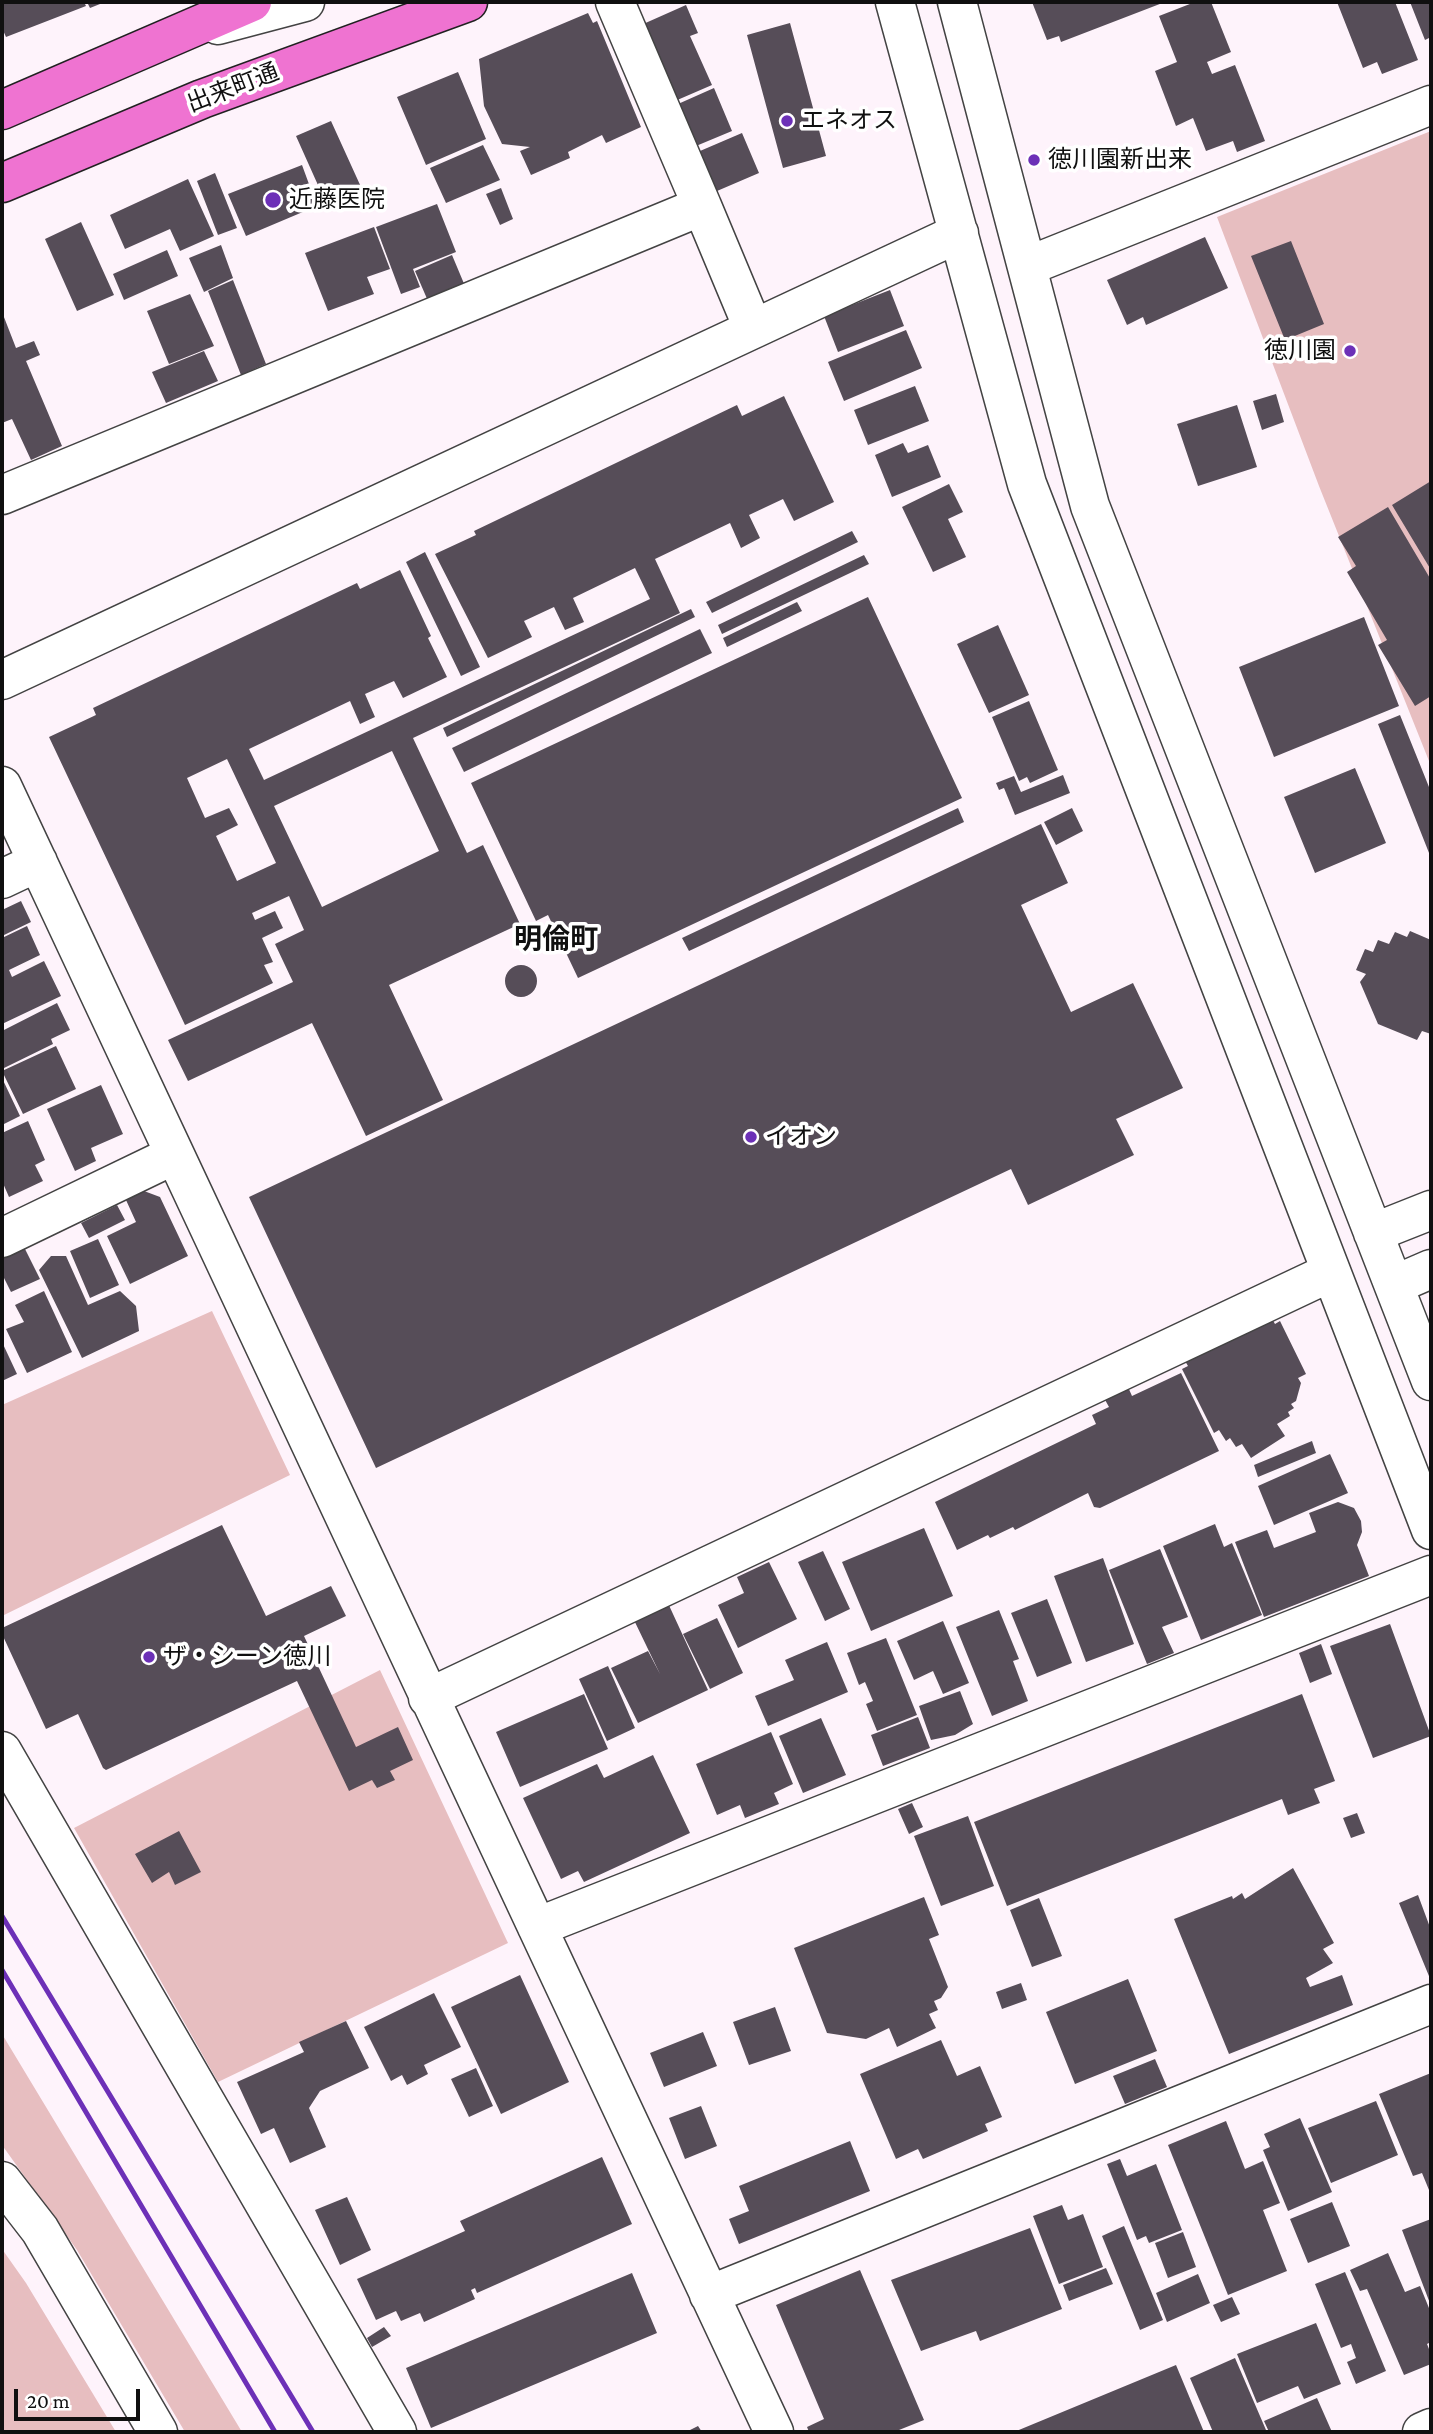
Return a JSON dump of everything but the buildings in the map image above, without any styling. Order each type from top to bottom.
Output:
[{"type":"main road","points":[[2,110],[252,2]]},
{"type":"main road","name":"出来町通","points":[[2,183],[202,99],[468,2]]},
{"type":"street","points":[[155,43],[305,2]]},
{"type":"street","points":[[615,2],[753,328]]},
{"type":"street","points":[[895,2],[1027,484],[1431,1530]]},
{"type":"street","points":[[957,2],[1090,506],[1431,1381]]},
{"type":"street","points":[[1028,265],[1431,105]]},
{"type":"street","points":[[2,495],[702,206]]},
{"type":"street","points":[[2,680],[959,233]]},
{"type":"street","points":[[2,786],[774,2432]]},
{"type":"street","points":[[2,879],[38,862]]},
{"type":"street","points":[[2,1238],[174,1155]]},
{"type":"street","points":[[1373,1233],[1431,1210]]},
{"type":"street","points":[[1394,1284],[1431,1269]]},
{"type":"street","points":[[428,1698],[1331,1272]]},
{"type":"street","points":[[537,1927],[1431,1575]]},
{"type":"street","points":[[2,1751],[397,2432]]},
{"type":"street","points":[[709,2295],[1431,2004]]},
{"type":"street","points":[[2,2181],[40,2230],[158,2432]]},
{"type":"street","points":[[1422,2432],[1431,2428]]},
{"type":"shaded area","name":"徳川園","points":[[1431,131],[1431,766],[1319,486],[1217,217]]},
{"type":"shaded area","points":[[212,1311],[290,1475],[2,1616],[2,1405]]},
{"type":"shaded area","points":[[380,1670],[508,1943],[218,2082],[74,1828]]},
{"type":"shaded area","points":[[2,2034],[242,2432],[185,2432],[77,2250],[2,2145]]},
{"type":"shaded area","points":[[2,2249],[26,2283],[116,2432],[2,2432]]},
{"type":"railway","points":[[2,1916],[313,2432]]},
{"type":"railway","points":[[2,1970],[275,2432]]},
{"type":"place","name":"エネオス","points":[[787,121]]},
{"type":"place","name":"徳川園新出来","points":[[1034,160]]},
{"type":"place","name":"近藤医院","points":[[273,200]]},
{"type":"place","name":"徳川園","points":[[1350,351]]},
{"type":"place","name":"イオン","points":[[751,1137]]},
{"type":"place","name":"ザ・シーン徳川","points":[[149,1657]]},
{"type":"district","name":"明倫町","points":[[556,939]]}]
